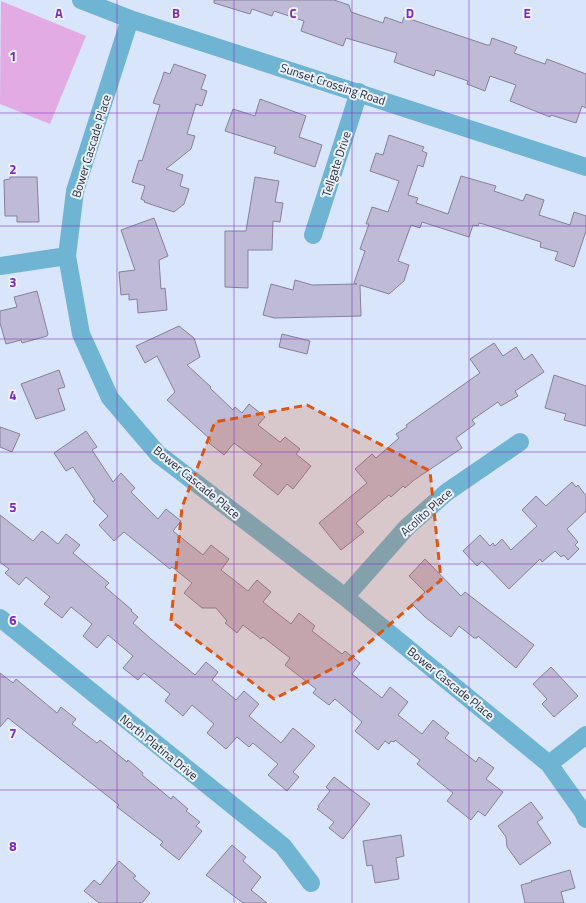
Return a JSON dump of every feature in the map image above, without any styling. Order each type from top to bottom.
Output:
[{"type":"street","name":"Sunset Crossing Road","points":[[81,0],[130,18],[359,92],[586,168]]},
{"type":"street","name":"Bower Cascade Place","points":[[130,18],[75,191],[67,256],[81,334],[110,398],[158,454],[345,597],[549,764],[583,812],[586,819]]},
{"type":"street","name":"Tellgate Drive","points":[[313,235],[359,92]]},
{"type":"street","points":[[0,266],[67,256]]},
{"type":"street","name":"Acolito Place","points":[[345,597],[406,527],[447,492],[520,442]]},
{"type":"street","name":"North Platina Drive","points":[[0,618],[283,846],[311,883]]},
{"type":"street","points":[[549,764],[586,735]]},
{"type":"highlighted area","points":[[307,405],[430,471],[441,580],[349,660],[274,699],[171,621],[182,507],[215,422]]},
{"type":"shaded area","points":[[1,1],[86,36],[50,124],[0,104]]},
{"type":"building","points":[[214,0],[334,0],[349,5],[351,12],[383,23],[385,17],[402,23],[404,17],[487,45],[490,45],[492,38],[517,47],[514,53],[545,64],[547,59],[586,74],[586,108],[582,106],[576,123],[551,115],[550,117],[510,101],[516,85],[490,76],[485,91],[467,84],[468,81],[436,70],[434,76],[394,62],[397,53],[346,38],[343,46],[301,31],[304,21],[274,11],[272,16],[252,9],[250,14],[214,3]]},
{"type":"building","points":[[174,64],[206,75],[201,89],[207,91],[202,106],[196,104],[187,134],[195,136],[191,149],[166,169],[183,175],[180,186],[189,189],[184,204],[174,212],[144,202],[145,201],[141,199],[145,186],[132,182],[139,160],[142,161],[160,105],[153,103],[164,72],[170,74]]},
{"type":"building","points":[[260,99],[306,116],[299,137],[322,145],[315,167],[274,153],[276,147],[225,131],[233,109],[255,116]]},
{"type":"building","points":[[389,135],[424,147],[422,151],[427,153],[423,167],[418,165],[408,195],[418,198],[416,203],[448,214],[461,176],[496,186],[494,191],[523,201],[526,194],[544,200],[539,215],[570,225],[574,212],[586,216],[586,231],[574,267],[555,260],[558,252],[540,247],[541,242],[483,224],[479,223],[478,226],[473,225],[469,237],[422,222],[420,228],[411,225],[398,261],[409,265],[404,281],[389,294],[360,285],[361,316],[274,318],[263,315],[271,284],[293,290],[295,280],[312,285],[357,284],[354,283],[365,251],[360,249],[369,224],[366,224],[372,207],[388,212],[399,181],[370,171],[376,153],[383,155]]},
{"type":"building","points":[[10,177],[37,177],[39,222],[17,222],[17,216],[5,216],[4,180],[10,179]]},
{"type":"building","points":[[255,177],[279,181],[275,202],[283,203],[280,222],[273,221],[272,250],[248,250],[248,288],[225,287],[225,231],[246,231]]},
{"type":"building","points":[[154,218],[168,256],[159,260],[161,289],[165,288],[167,310],[138,313],[137,299],[129,300],[129,294],[121,295],[119,272],[135,270],[121,230]]},
{"type":"building","points":[[37,291],[48,334],[47,336],[22,343],[21,340],[6,344],[0,323],[0,311],[17,307],[14,297]]},
{"type":"building","points":[[179,326],[194,338],[200,357],[187,365],[233,410],[235,407],[242,413],[249,404],[265,417],[258,425],[280,442],[285,437],[300,449],[296,454],[311,466],[293,489],[287,484],[278,495],[253,475],[262,464],[234,443],[224,455],[209,443],[211,440],[167,400],[175,392],[157,356],[145,363],[136,346]]},
{"type":"building","points":[[282,334],[310,341],[307,354],[279,347]]},
{"type":"building","points":[[494,343],[503,356],[516,347],[524,360],[532,354],[544,372],[515,391],[518,396],[501,406],[498,402],[472,420],[475,424],[456,438],[462,448],[414,480],[405,488],[403,486],[391,497],[389,495],[356,523],[364,532],[341,550],[319,523],[367,483],[355,469],[372,454],[376,458],[399,438],[396,434],[407,427],[406,425],[480,373],[470,359]]},
{"type":"building","points":[[59,370],[65,387],[58,389],[65,410],[36,419],[21,384]]},
{"type":"building","points":[[554,375],[586,386],[586,426],[564,420],[566,414],[545,408]]},
{"type":"building","points":[[0,427],[20,434],[12,452],[0,447]]},
{"type":"building","points":[[86,431],[97,447],[92,450],[113,482],[121,473],[135,488],[131,492],[158,519],[166,509],[181,521],[173,531],[203,555],[211,545],[229,559],[221,570],[248,591],[257,580],[271,592],[263,602],[291,624],[299,613],[315,626],[312,631],[342,654],[345,651],[360,663],[352,674],[382,698],[390,687],[408,702],[398,715],[422,734],[433,720],[449,733],[445,738],[476,762],[479,757],[494,768],[486,779],[503,792],[485,816],[478,811],[471,820],[447,801],[453,793],[417,764],[420,760],[395,740],[394,742],[391,741],[389,744],[385,741],[378,750],[355,731],[362,722],[335,699],[329,705],[313,693],[316,689],[285,665],[290,658],[263,637],[261,639],[243,625],[237,633],[225,623],[227,621],[216,608],[202,608],[184,593],[192,583],[172,567],[170,569],[124,532],[114,541],[99,525],[108,516],[93,501],[95,500],[73,467],[66,471],[54,453]]},
{"type":"building","points":[[572,482],[576,487],[578,485],[586,496],[586,511],[567,529],[578,542],[575,545],[579,549],[568,560],[564,555],[561,557],[555,551],[542,562],[540,559],[509,589],[482,561],[477,566],[463,551],[480,535],[490,546],[493,543],[495,546],[502,539],[511,550],[537,526],[522,510],[536,496],[546,506]]},
{"type":"building","points":[[0,515],[33,541],[42,531],[58,544],[66,534],[80,545],[73,553],[109,583],[105,587],[132,610],[131,611],[138,617],[133,623],[151,639],[195,675],[206,662],[218,672],[212,680],[236,700],[244,691],[259,704],[249,716],[281,743],[293,728],[315,746],[293,772],[299,777],[287,791],[268,775],[278,764],[253,743],[249,747],[237,737],[226,749],[207,733],[214,724],[192,705],[183,716],[165,701],[170,694],[144,673],[138,680],[123,668],[133,656],[108,635],[97,648],[83,636],[92,624],[71,607],[62,618],[44,604],[50,597],[26,577],[19,585],[5,573],[9,569],[0,562]]},
{"type":"building","points":[[425,559],[461,596],[465,592],[534,645],[516,668],[478,636],[477,638],[474,638],[459,626],[451,637],[425,617],[412,604],[425,592],[409,576]]},
{"type":"building","points":[[551,667],[578,696],[554,717],[542,704],[547,699],[533,684]]},
{"type":"building","points":[[0,673],[13,683],[16,679],[57,713],[61,707],[76,719],[72,724],[97,743],[100,740],[127,762],[128,760],[143,773],[142,775],[171,799],[173,796],[188,809],[186,811],[200,822],[196,826],[202,831],[179,860],[160,845],[163,842],[117,807],[119,805],[8,718],[0,727]]},
{"type":"building","points":[[334,777],[370,804],[343,839],[329,828],[334,822],[317,809],[330,791],[326,787]]},
{"type":"building","points":[[531,802],[543,818],[537,822],[551,843],[520,865],[507,847],[506,837],[498,826]]},
{"type":"building","points":[[401,835],[404,856],[396,858],[399,879],[375,883],[372,865],[367,866],[363,841]]},
{"type":"building","points":[[232,845],[246,857],[243,861],[261,877],[251,890],[267,903],[243,903],[206,875]]},
{"type":"building","points":[[119,861],[136,876],[133,878],[150,893],[142,903],[99,903],[84,891],[94,880],[100,885]]},
{"type":"building","points":[[570,870],[575,888],[561,892],[564,903],[525,903],[521,885]]}]
